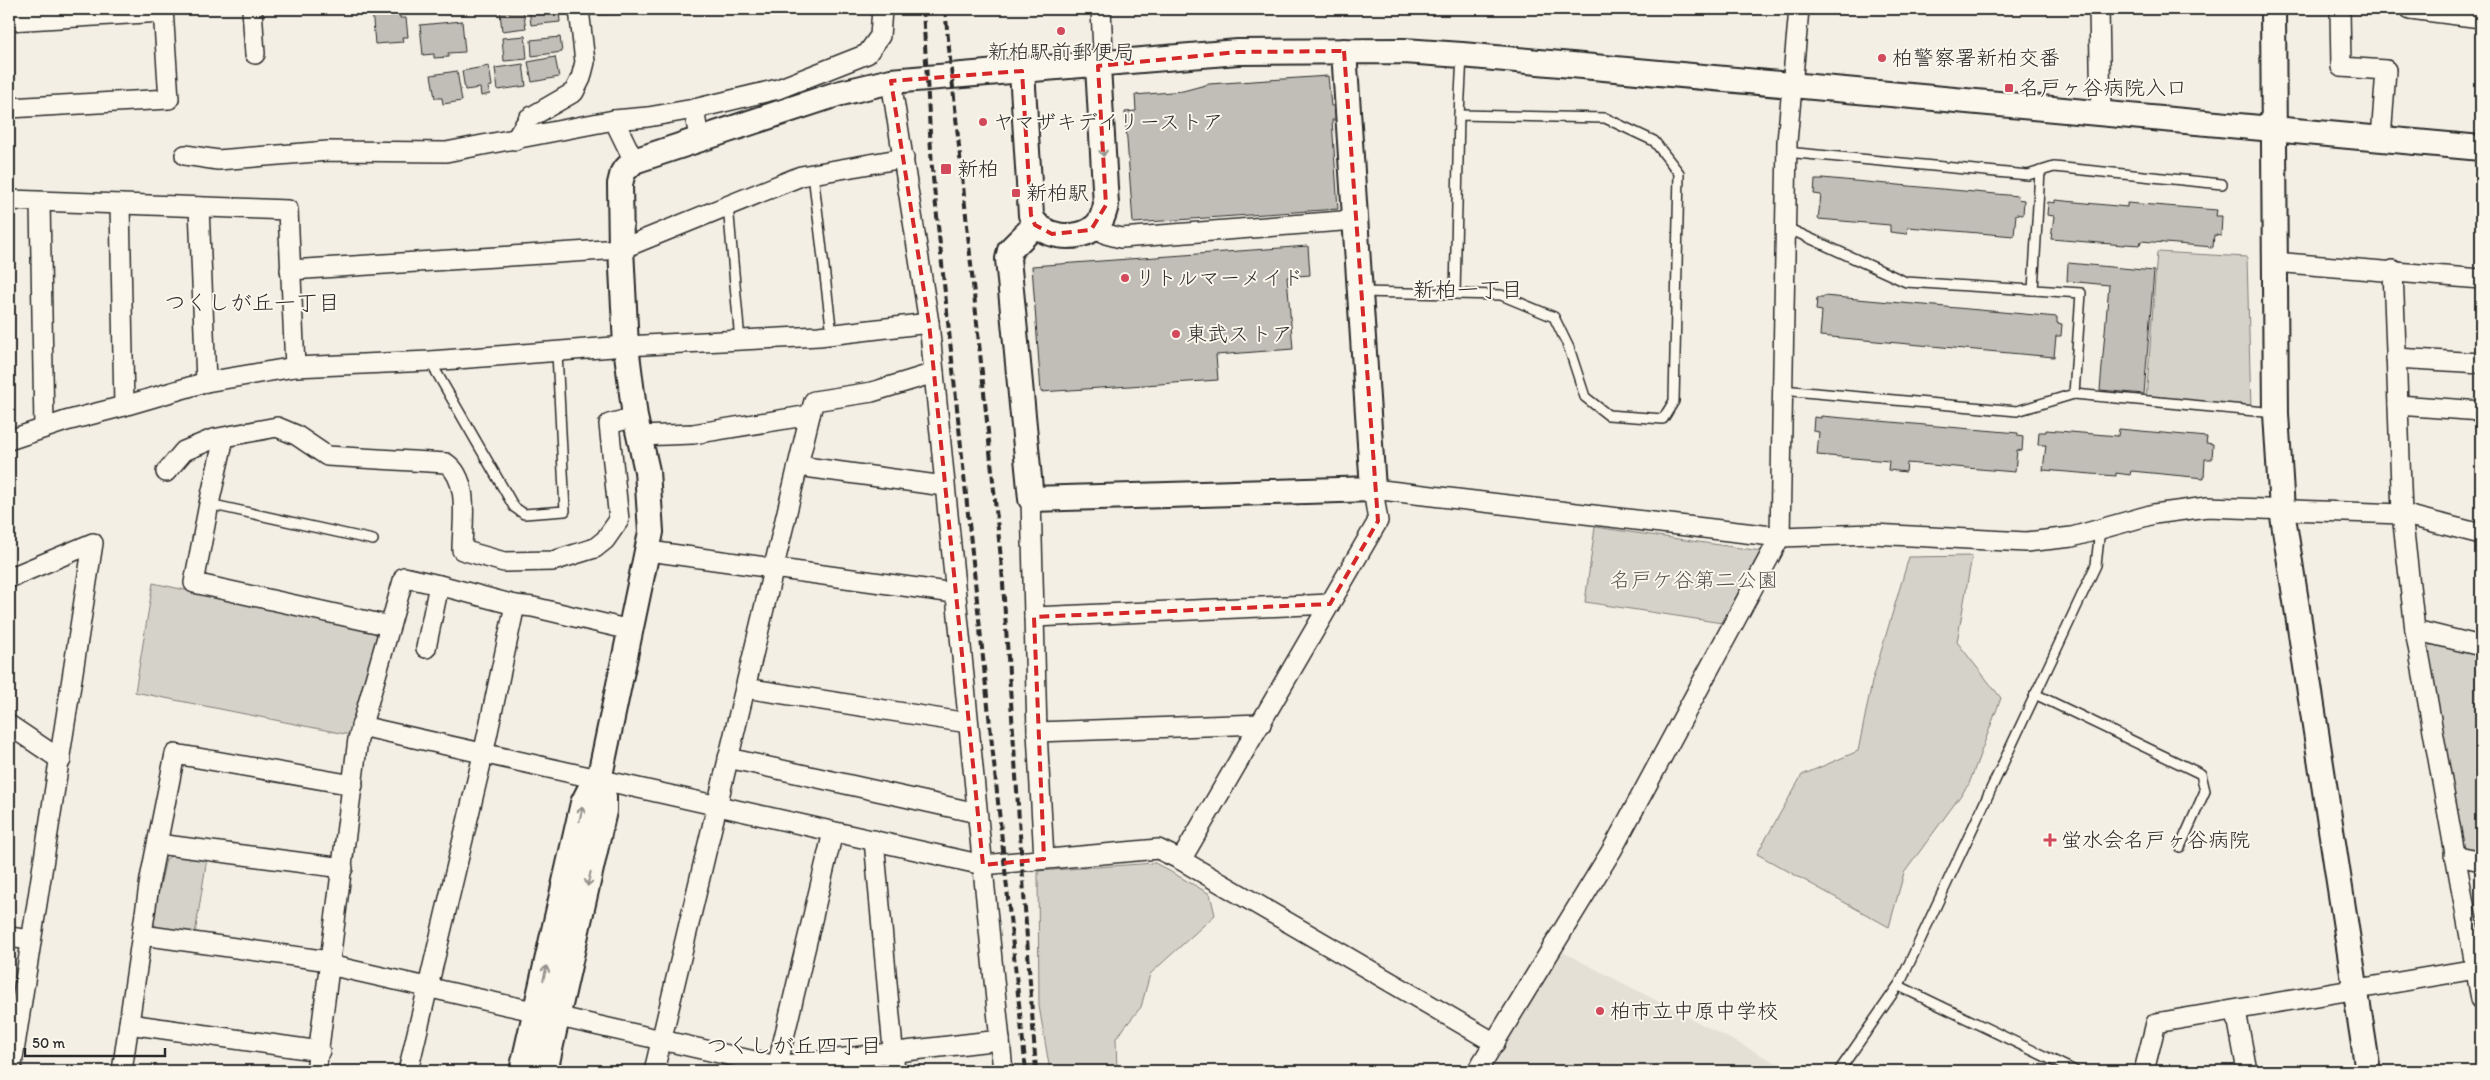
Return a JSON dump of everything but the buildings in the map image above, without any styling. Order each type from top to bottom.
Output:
[{"type":"street","points":[[252,9],[255,54]]},
{"type":"street","points":[[515,140],[529,118],[574,92],[582,78],[584,62],[578,9]]},
{"type":"street","points":[[185,155],[218,160],[328,151],[446,152],[614,120],[648,117],[694,109],[778,89],[867,54],[880,36],[882,9]]},
{"type":"street","points":[[1022,71],[1030,215],[1035,225],[1052,234],[1085,233],[1097,226],[1106,205],[1098,66],[1103,51],[1101,9]]},
{"type":"street","points":[[1477,1071],[1612,850],[1780,537],[1786,152],[1799,9]]},
{"type":"street","points":[[2099,9],[2100,115]]},
{"type":"street","points":[[2273,9],[2276,414],[2282,510],[2354,990],[2368,1071]]},
{"type":"street","points":[[2340,9],[2342,67],[2386,70],[2380,139]]},
{"type":"street","points":[[2410,9],[2481,18]]},
{"type":"street","points":[[9,21],[163,11],[169,99],[9,108]]},
{"type":"street","points":[[1181,860],[1378,521],[1374,489],[1344,51]]},
{"type":"street","points":[[545,1071],[547,1014],[583,804],[589,791],[599,780],[651,532],[650,499],[637,426],[626,346],[621,249],[620,184],[623,172],[634,161],[837,94],[891,81],[1098,66],[1238,52],[1344,51],[1404,51],[1462,55],[2100,115],[2481,148]]},
{"type":"street","points":[[891,81],[929,322],[954,593],[1003,1071]]},
{"type":"street","points":[[694,109],[699,138]]},
{"type":"street","points":[[614,120],[634,161]]},
{"type":"street","points":[[290,270],[621,249],[801,176],[904,158]]},
{"type":"street","points":[[9,200],[288,210],[295,367]]},
{"type":"street","points":[[40,202],[44,427]]},
{"type":"street","points":[[120,204],[124,406]]},
{"type":"street","points":[[199,207],[206,382]]},
{"type":"street","points":[[1097,226],[1106,234],[1120,238],[1355,220]]},
{"type":"street","points":[[1035,225],[1010,250],[1008,259],[1031,499],[1044,859]]},
{"type":"street","points":[[2274,262],[2393,270],[2481,279]]},
{"type":"street","points":[[2393,270],[2402,514],[2415,630],[2454,855],[2478,970],[2481,999]]},
{"type":"street","points":[[9,440],[44,427],[206,382],[295,367],[430,361],[557,353],[626,346],[832,335],[929,322]]},
{"type":"street","points":[[2396,358],[2481,364]]},
{"type":"street","points":[[654,1071],[814,401],[872,392],[934,374]]},
{"type":"street","points":[[2398,405],[2481,411]]},
{"type":"street","points":[[166,472],[184,451],[214,438],[224,438],[277,427],[296,435],[327,456],[446,463],[455,469],[463,497],[462,550],[504,562],[532,563],[554,561],[595,548],[605,540],[619,520],[609,424],[693,434],[810,415]]},
{"type":"street","points":[[224,438],[194,582],[390,626]]},
{"type":"street","points":[[798,466],[944,486]]},
{"type":"street","points":[[1031,499],[1374,489],[1780,537],[1873,534],[2026,542],[2072,537],[2154,514],[2207,507],[2402,514],[2481,534]]},
{"type":"street","points":[[9,578],[93,543],[61,760],[11,1071]]},
{"type":"street","points":[[648,551],[954,593]]},
{"type":"street","points":[[316,1071],[361,726],[404,578],[630,630]]},
{"type":"street","points":[[426,648],[439,585]]},
{"type":"street","points":[[1034,617],[1330,604]]},
{"type":"street","points":[[408,1071],[483,755],[515,605]]},
{"type":"street","points":[[2415,630],[2481,646]]},
{"type":"street","points":[[745,688],[968,723]]},
{"type":"street","points":[[1038,732],[1261,724]]},
{"type":"street","points":[[9,725],[61,760]]},
{"type":"street","points":[[361,726],[483,755],[983,865],[1158,849],[1181,860],[1495,1043]]},
{"type":"street","points":[[122,1071],[142,935],[175,754],[353,785]]},
{"type":"street","points":[[728,758],[977,813]]},
{"type":"street","points":[[777,1069],[833,832]]},
{"type":"street","points":[[874,840],[895,1071]]},
{"type":"street","points":[[158,844],[343,868]]},
{"type":"street","points":[[2454,855],[2481,861]]},
{"type":"street","points":[[142,935],[329,963],[662,1040],[777,1069],[893,1052],[1000,1040]]},
{"type":"street","points":[[9,937],[31,940]]},
{"type":"street","points":[[2144,1071],[2156,1022],[2236,1011],[2478,970]]},
{"type":"street","points":[[2236,1011],[2247,1071]]},
{"type":"street","points":[[522,1071],[547,1014]]},
{"type":"street","points":[[130,1024],[320,1051]]},
{"type":"lane","points":[[1455,294],[1462,55]]},
{"type":"lane","points":[[1360,292],[1501,295],[1554,317],[1569,348],[1585,397],[1608,415],[1663,419],[1674,401],[1679,174],[1654,141],[1605,118],[1459,115]]},
{"type":"lane","points":[[1786,152],[2028,174],[2054,167],[2222,184]]},
{"type":"lane","points":[[2033,290],[2040,171]]},
{"type":"lane","points":[[813,174],[832,335]]},
{"type":"lane","points":[[728,205],[740,341]]},
{"type":"lane","points":[[1785,226],[1906,282],[2081,293],[2074,394]]},
{"type":"lane","points":[[430,361],[514,507],[524,514],[565,511],[557,353]]},
{"type":"lane","points":[[1782,390],[2017,411],[2074,394],[2276,414]]},
{"type":"lane","points":[[209,504],[373,540]]},
{"type":"lane","points":[[1839,1071],[1899,986],[2096,564],[2100,529]]},
{"type":"lane","points":[[2035,694],[2201,774],[2205,791],[2180,847]]},
{"type":"lane","points":[[1899,986],[2075,1071]]},
{"type":"highlighted area","points":[[1344,51],[1378,521],[1330,604],[1034,617],[1044,859],[983,865],[929,323],[891,81],[1022,71],[1031,215],[1035,225],[1052,234],[1091,230],[1106,205],[1098,66],[1238,52]]},
{"type":"shaded area","name":"柏市立中原中学校","points":[[1561,951],[1792,1071],[1485,1071]]},
{"type":"green space","points":[[2157,252],[2247,257],[2251,410],[2146,401]]},
{"type":"green space","name":"名戸ケ谷第二公園","points":[[1595,527],[1761,551],[1722,623],[1585,602]]},
{"type":"green space","points":[[1972,556],[1957,642],[2001,698],[1969,784],[1904,873],[1889,927],[1757,854],[1802,775],[1858,751],[1872,682],[1909,557]]},
{"type":"green space","points":[[153,583],[375,631],[378,641],[350,735],[135,692]]},
{"type":"green space","points":[[2434,642],[2481,654],[2481,853],[2466,849],[2461,843],[2427,649]]},
{"type":"green space","points":[[174,854],[207,858],[195,934],[158,928],[152,921],[166,859]]},
{"type":"green space","points":[[1155,863],[1210,894],[1215,915],[1150,974],[1141,1007],[1116,1038],[1117,1071],[1050,1071],[1039,1006],[1038,871]]},
{"type":"railway","points":[[923,9],[932,168],[1026,1071]]},
{"type":"railway","points":[[945,9],[1002,569],[1036,1071]]},
{"type":"place","name":"新柏駅前郵便局","points":[[1061,31]]},
{"type":"place","name":"柏警察署新柏交番","points":[[1882,58]]},
{"type":"place","name":"名戸ヶ谷病院入口","points":[[2009,88]]},
{"type":"place","name":"ヤマザキデイリーストア","points":[[983,122]]},
{"type":"place","name":"新柏","points":[[946,169]]},
{"type":"place","name":"新柏駅","points":[[1016,193]]},
{"type":"place","name":"リトルマーメイド","points":[[1125,278]]},
{"type":"place","name":"東武ストア","points":[[1176,334]]},
{"type":"place","name":"蛍水会名戸ヶ谷病院","points":[[2050,840]]},
{"type":"place","name":"柏市立中原中学校","points":[[1600,1011]]},
{"type":"district","name":"新柏一丁目","points":[[1468,289]]},
{"type":"district","name":"つくしが丘一丁目","points":[[252,302]]},
{"type":"district","name":"つくしが丘四丁目","points":[[794,1045]]}]
